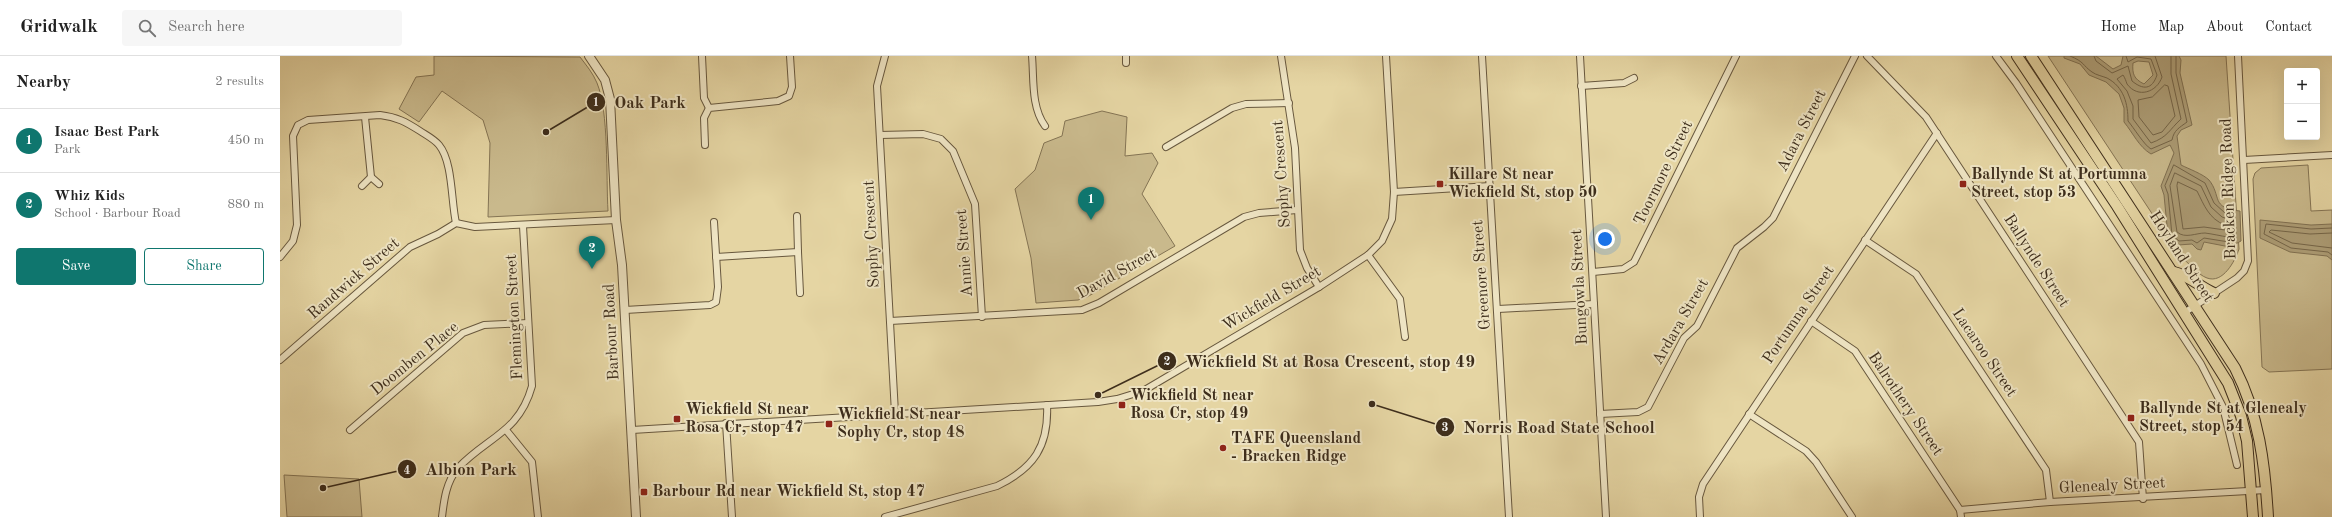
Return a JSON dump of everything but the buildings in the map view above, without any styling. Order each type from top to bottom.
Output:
[{"type":"main road","name":"Hoyland Street","points":[[2017,56],[2117,206],[2224,374],[2245,429],[2252,492]]},
{"type":"main road","name":"Hoyland Street","points":[[2031,56],[2174,272],[2235,368],[2248,395],[2261,440],[2266,490]]},
{"type":"main road","points":[[2174,272],[2181,273],[2200,287],[2214,293]]},
{"type":"main road","points":[[2266,490],[2268,517]]},
{"type":"main road","points":[[2252,492],[2253,517]]},
{"type":"street","name":"Barbour Road","points":[[589,56],[605,80],[610,99],[616,220],[625,310],[636,517]]},
{"type":"street","points":[[702,56],[704,98],[709,108]]},
{"type":"street","points":[[709,108],[778,101],[789,96],[792,87],[790,56]]},
{"type":"street","name":"Sophy Crescent","points":[[885,56],[877,86],[895,413]]},
{"type":"street","points":[[1032,56],[1035,102],[1038,117],[1045,126]]},
{"type":"street","name":"Sophy Crescent","points":[[1280,56],[1289,103],[1295,148],[1300,250],[1306,268],[1319,287]]},
{"type":"street","name":"Wickfield Street","points":[[632,430],[726,423],[1104,401],[1143,391],[1319,287],[1368,255],[1382,241],[1392,219],[1394,192],[1386,56]]},
{"type":"street","name":"Greenore Street","points":[[1482,56],[1510,517]]},
{"type":"street","name":"Bungowla Street","points":[[1580,56],[1606,517]]},
{"type":"street","name":"Toormore Street","points":[[1593,272],[1623,269],[1634,262],[1736,56]]},
{"type":"street","name":"Adara Street","points":[[1772,218],[1856,56]]},
{"type":"street","name":"Ballynde Street","points":[[1867,56],[1926,117],[2139,442],[2143,499]]},
{"type":"street","points":[[1996,56],[2016,83],[2202,364],[2223,407],[2237,465]]},
{"type":"street","name":"Bracken Ridge Road","points":[[2184,313],[2241,274],[2248,261],[2238,56]]},
{"type":"street","points":[[1581,86],[1624,83],[1634,78]]},
{"type":"street","points":[[1166,147],[1232,108],[1246,104],[1289,103]]},
{"type":"street","points":[[704,145],[704,118],[709,108]]},
{"type":"street","points":[[280,257],[293,241],[297,225],[294,130],[302,122],[308,120],[380,115],[399,118],[440,146],[448,162],[456,223],[475,227],[523,226],[616,220]]},
{"type":"street","points":[[365,117],[371,177],[380,184]]},
{"type":"street","name":"Portumna Street","points":[[1700,517],[1699,497],[1703,484],[1937,133]]},
{"type":"street","name":"Annie Street","points":[[880,135],[923,134],[941,139],[953,151],[975,204],[982,317]]},
{"type":"street","points":[[2244,160],[2332,155]]},
{"type":"street","points":[[362,186],[371,177]]},
{"type":"street","points":[[1394,192],[1490,186]]},
{"type":"street","name":"David Street","points":[[890,321],[1077,311],[1088,308],[1244,217],[1258,213],[1297,210]]},
{"type":"street","points":[[797,216],[800,293]]},
{"type":"street","name":"Ardara Street","points":[[1600,414],[1638,412],[1648,407],[1684,338],[1696,326],[1737,248],[1764,227],[1772,218]]},
{"type":"street","points":[[625,310],[710,305],[716,302],[718,287],[714,222]]},
{"type":"street","name":"Randwick Street","points":[[280,360],[410,247],[438,234],[456,223]]},
{"type":"street","name":"Flemington Street","points":[[442,517],[446,491],[458,469],[506,430],[527,405],[532,386],[523,226]]},
{"type":"street","name":"Lacaroo Street","points":[[1865,240],[1916,274],[2046,470],[2050,502]]},
{"type":"street","points":[[716,258],[798,252]]},
{"type":"street","points":[[1368,255],[1400,299],[1406,337]]},
{"type":"street","points":[[1498,309],[1594,304]]},
{"type":"street","name":"Balrothery Street","points":[[1811,321],[1855,351],[1960,514]]},
{"type":"street","name":"Doomben Place","points":[[350,430],[463,333],[484,325],[528,323]]},
{"type":"street","points":[[885,517],[997,486],[1009,480],[1034,460],[1044,442],[1047,432],[1047,405]]},
{"type":"street","points":[[1749,414],[1806,451],[1816,462],[1852,517]]},
{"type":"street","points":[[726,423],[732,517]]},
{"type":"street","points":[[2231,437],[2245,429]]},
{"type":"street","points":[[506,430],[532,462],[538,517]]},
{"type":"street","name":"Glenealy Street","points":[[1960,514],[2050,502],[2143,499],[2266,490]]},
{"type":"shaded area","points":[[434,56],[580,57],[594,76],[601,95],[604,110],[608,211],[488,217],[490,143],[483,120],[442,91],[419,122],[399,109],[416,77],[434,75]]},
{"type":"shaded area","points":[[2048,56],[2226,56],[2239,249],[2235,259],[2223,275],[2213,279],[2207,278],[2180,256]]},
{"type":"shaded area","points":[[1102,111],[1127,117],[1125,156],[1152,153],[1158,163],[1142,194],[1175,246],[1087,297],[1078,300],[1036,303],[1031,258],[1015,189],[1035,170],[1044,143],[1062,136],[1065,121]]},
{"type":"shaded area","points":[[2308,165],[2311,211],[2332,210],[2332,369],[2269,372],[2262,367],[2253,179],[2255,173],[2261,168]]},
{"type":"shaded area","points":[[284,475],[359,479],[362,517],[287,517]]},
{"type":"water","points":[[2064,56],[2096,56],[2113,69],[2121,65],[2123,56],[2179,56],[2181,60],[2180,73],[2192,125],[2181,130],[2177,136],[2181,165],[2209,180],[2220,204],[2224,207],[2240,211],[2241,241],[2230,247],[2204,242],[2201,250],[2197,249],[2192,244],[2178,245],[2168,236],[2164,195],[2161,186],[2174,153],[2170,145],[2151,154],[2147,151],[2124,122],[2124,108],[2119,94],[2106,82],[2089,75],[2080,64],[2064,58]],"holes":[[[2138,61],[2149,62],[2153,75],[2144,84],[2134,76],[2133,63]]]},
{"type":"water","points":[[2260,220],[2311,225],[2332,224],[2332,260],[2327,256],[2290,252],[2260,238]]},
{"type":"place","name":"Oak Park","points":[[546,132]]},
{"type":"place","name":"Killare St near Wickfield St, stop 50","points":[[1440,184]]},
{"type":"place","name":"Ballynde St at Portumna Street, stop 53","points":[[1963,184]]},
{"type":"place","name":"Isaac Best Park","points":[[1091,220]]},
{"type":"place","name":"Whiz Kids","points":[[592,269]]},
{"type":"place","name":"Wickfield St at Rosa Crescent, stop 49","points":[[1098,395]]},
{"type":"place","name":"Norris Road State School","points":[[1372,404]]},
{"type":"place","name":"Wickfield St near Rosa Cr, stop 49","points":[[1122,405]]},
{"type":"place","name":"Ballynde St at Glenealy Street, stop 54","points":[[2131,418]]},
{"type":"place","name":"Wickfield St near Rosa Cr, stop 47","points":[[677,419]]},
{"type":"place","name":"Wickfield St near Sophy Cr, stop 48","points":[[829,424]]},
{"type":"place","name":"TAFE Queensland - Bracken Ridge","points":[[1223,448]]},
{"type":"place","name":"Albion Park","points":[[323,488]]},
{"type":"place","name":"Barbour Rd near Wickfield St, stop 47","points":[[644,492]]}]
